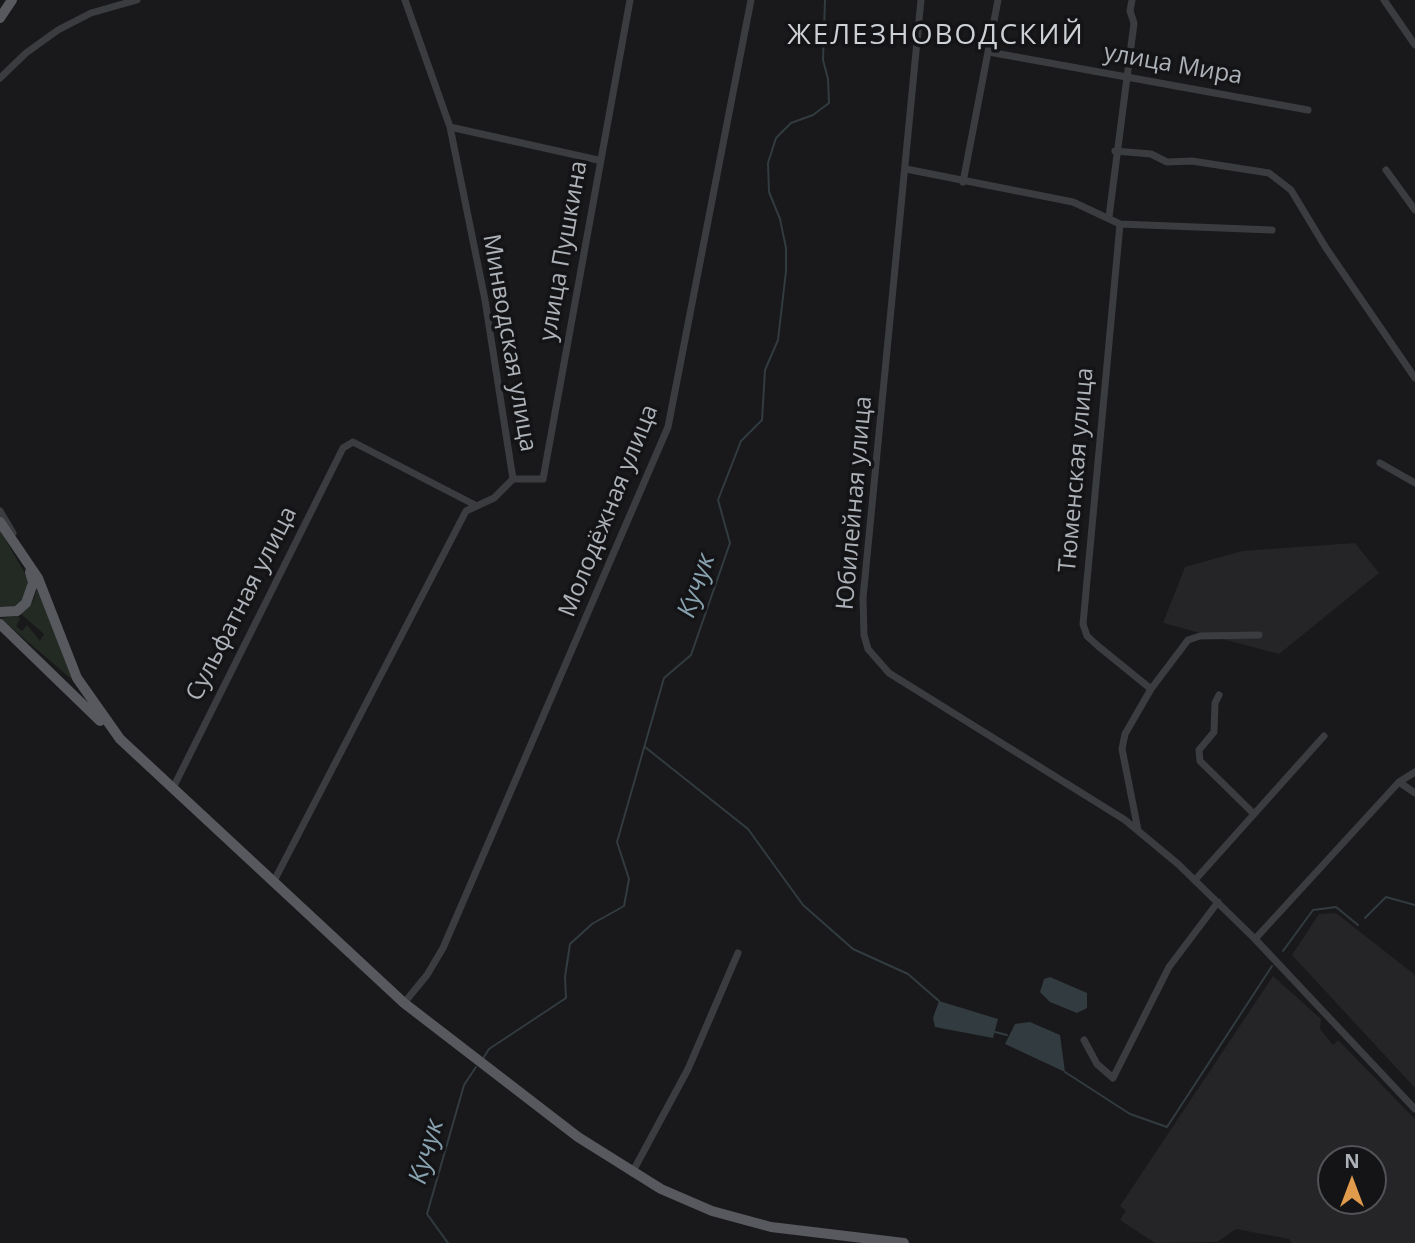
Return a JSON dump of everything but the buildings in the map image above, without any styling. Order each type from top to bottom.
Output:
[{"type":"main road","points":[[0,18],[12,0]]},
{"type":"main road","points":[[0,522],[47,597],[77,678],[120,739]]},
{"type":"main road","points":[[0,612],[17,611],[26,603],[33,583],[27,562]]},
{"type":"main road","points":[[0,624],[404,1003],[578,1137],[632,1173],[690,1202],[736,1219],[805,1232],[904,1243]]},
{"type":"street","points":[[0,78],[26,53],[58,30],[91,13],[137,0]]},
{"type":"street","name":"Минводская улица","points":[[274,881],[466,511],[494,498],[513,479],[485,300],[450,127],[405,0]]},
{"type":"street","name":"улица Пушкина","points":[[513,479],[542,480],[598,160],[630,0]]},
{"type":"street","name":"Молодёжная улица","points":[[404,1003],[427,975],[443,948],[668,427],[751,0]]},
{"type":"street","name":"Юбилейная улица","points":[[921,0],[863,597],[864,635],[868,649],[889,673],[1138,830],[1195,880],[1255,939],[1415,1109]]},
{"type":"street","points":[[963,182],[998,0]]},
{"type":"street","points":[[1109,217],[1115,151],[1134,23],[1130,11],[1132,0]]},
{"type":"street","points":[[1384,0],[1415,45]]},
{"type":"street","name":"улица Мира","points":[[989,52],[1308,110]]},
{"type":"street","points":[[450,127],[598,160]]},
{"type":"street","points":[[1115,151],[1151,154],[1167,162],[1192,161],[1269,173],[1291,190],[1326,248],[1415,378]]},
{"type":"street","points":[[906,169],[1073,202],[1119,224],[1272,230]]},
{"type":"street","points":[[1386,170],[1415,210]]},
{"type":"street","name":"Тюменская улица","points":[[1119,224],[1083,624],[1092,641],[1151,689]]},
{"type":"street","name":"Сульфатная улица","points":[[173,788],[343,449],[352,443],[477,506]]},
{"type":"street","points":[[1380,463],[1415,483]]},
{"type":"street","points":[[0,511],[27,562]]},
{"type":"street","points":[[1138,830],[1122,749],[1125,734],[1151,689],[1188,640],[1200,636],[1259,635]]},
{"type":"street","points":[[1219,695],[1215,703],[1214,732],[1199,750],[1200,761],[1254,814]]},
{"type":"street","points":[[1195,880],[1324,736]]},
{"type":"street","points":[[1255,939],[1399,782],[1415,772]]},
{"type":"street","points":[[1399,782],[1415,793]]},
{"type":"street","points":[[1084,1040],[1097,1064],[1113,1078],[1169,967],[1218,902]]},
{"type":"street","points":[[632,1173],[688,1069],[738,953]]},
{"type":"shaded area","points":[[0,530],[27,577],[27,594],[17,607],[0,608]]},
{"type":"shaded area","points":[[1355,543],[1379,573],[1279,654],[1163,623],[1185,567],[1242,551]]},
{"type":"shaded area","points":[[37,589],[75,682],[0,618],[18,616],[20,619],[16,626],[22,631],[27,625],[40,641],[44,634],[21,614],[33,601]]},
{"type":"shaded area","points":[[1336,913],[1415,975],[1415,1088],[1292,955],[1319,914]]},
{"type":"shaded area","points":[[1273,976],[1321,1019],[1320,1029],[1333,1045],[1338,1040],[1415,1119],[1415,1243],[1292,1243],[1289,1239],[1236,1229],[1217,1242],[1155,1243],[1120,1220],[1126,1211],[1120,1206]]},
{"type":"shaded area","points":[[1050,977],[1087,993],[1087,1008],[1077,1013],[1050,1002],[1040,992],[1044,979]]},
{"type":"shaded area","points":[[939,1001],[998,1019],[993,1038],[935,1027],[933,1018]]},
{"type":"shaded area","points":[[1030,1022],[1060,1035],[1065,1072],[1005,1044],[1015,1024]]},
{"type":"waterway","name":"Кучук","points":[[484,1057],[489,1049],[566,998],[565,977],[570,944],[592,924],[624,906],[629,879],[617,842],[664,678],[691,655],[730,543],[718,500],[741,441],[762,420],[765,370],[778,340],[786,271],[786,248],[780,219],[769,192],[768,163],[776,138],[791,123],[813,115],[829,103],[828,79],[823,60],[825,0]]},
{"type":"waterway","points":[[645,747],[748,829],[803,905],[853,949],[908,974],[939,1001]]},
{"type":"waterway","points":[[1365,918],[1386,897],[1415,905]]},
{"type":"waterway","points":[[1283,951],[1313,910],[1336,907],[1358,925]]},
{"type":"waterway","points":[[1065,1072],[1130,1114],[1167,1127],[1272,966]]},
{"type":"waterway","points":[[995,1032],[1007,1035]]},
{"type":"waterway","name":"Кучук","points":[[448,1243],[427,1214],[464,1085],[476,1067]]},
{"type":"district","name":"ЖЕЛЕЗНОВОДСКИЙ","points":[[936,36]]}]
